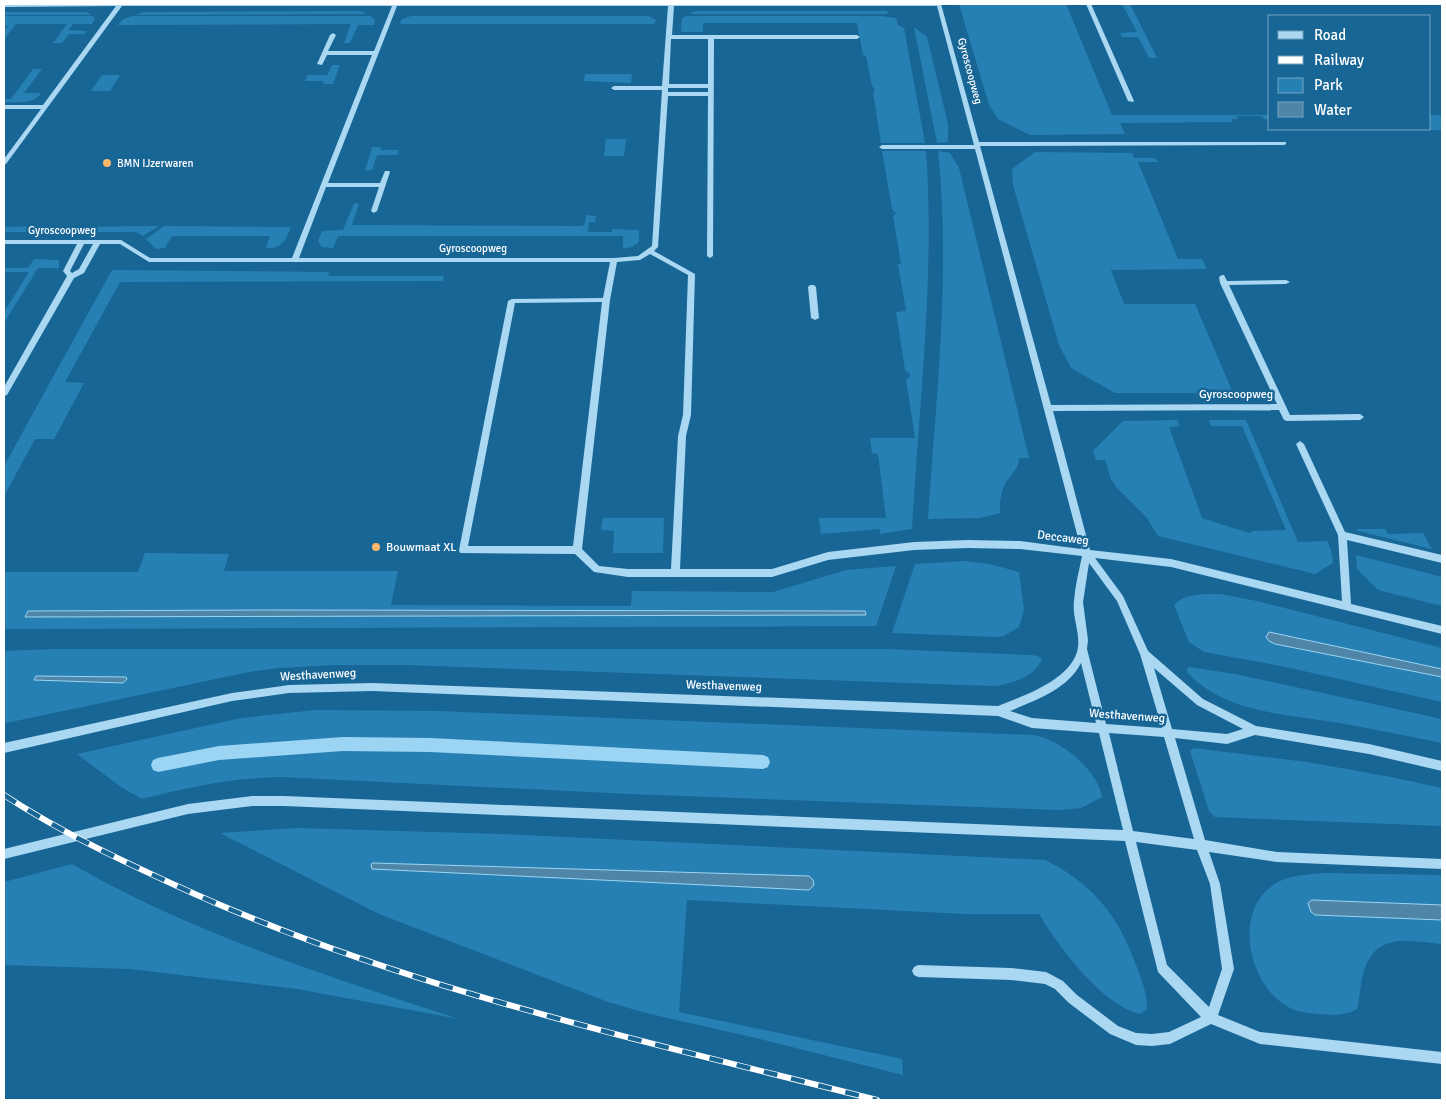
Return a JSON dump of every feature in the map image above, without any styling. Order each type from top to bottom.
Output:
[{"type":"street","points":[[4,163],[116,4]]},
{"type":"street","points":[[294,261],[395,4]]},
{"type":"street","points":[[670,4],[654,247],[651,252],[692,274],[687,415],[682,436],[675,574]]},
{"type":"street","name":"Gyroscoopweg","points":[[4,5],[939,4],[1087,553],[1120,599],[1145,654],[1201,845],[1215,884],[1228,969],[1211,1018],[1162,968],[1128,836],[1104,728],[1083,650],[1078,603],[1087,553]]},
{"type":"street","points":[[1088,4],[1131,101]]},
{"type":"street","points":[[320,64],[333,35]]},
{"type":"street","points":[[710,256],[711,37]]},
{"type":"street","points":[[668,38],[857,37]]},
{"type":"street","points":[[325,54],[376,53]]},
{"type":"street","points":[[614,88],[665,89],[711,86]]},
{"type":"street","points":[[665,89],[711,94]]},
{"type":"street","points":[[4,107],[44,108]]},
{"type":"street","points":[[882,147],[1284,143]]},
{"type":"street","points":[[374,211],[387,172]]},
{"type":"street","points":[[324,185],[383,185]]},
{"type":"street","name":"Gyroscoopweg","points":[[4,242],[121,242],[149,260],[614,260],[640,258],[651,252]]},
{"type":"street","points":[[71,276],[66,271],[82,242]]},
{"type":"street","points":[[4,393],[71,276],[82,271],[98,242]]},
{"type":"street","points":[[606,300],[512,302],[463,550],[577,550],[606,300],[614,260]]},
{"type":"street","name":"Gyroscoopweg","points":[[1047,408],[1282,406],[1223,280],[1286,282]]},
{"type":"street","points":[[812,287],[815,318]]},
{"type":"street","points":[[1282,406],[1287,418],[1360,418]]},
{"type":"street","points":[[1300,444],[1342,535],[1347,606]]},
{"type":"street","points":[[1342,535],[1442,559]]},
{"type":"street","name":"Deccaweg","points":[[577,550],[597,569],[628,573],[772,573],[828,556],[942,544],[1020,545],[1170,563],[1442,630]]},
{"type":"street","points":[[998,711],[1057,683],[1069,672],[1083,650]]},
{"type":"street","name":"Gyroscoopweg","points":[[1145,654],[1200,702],[1255,730]]},
{"type":"street","name":"Westhavenweg","points":[[4,748],[194,705],[261,693],[311,687],[372,687],[998,711],[1032,723],[1227,739],[1255,730],[1369,749],[1442,766]]},
{"type":"street","points":[[4,854],[188,810],[252,801],[330,802],[1128,836],[1277,857],[1442,864]]},
{"type":"street","points":[[918,971],[1011,974],[1046,978],[1059,985],[1073,999],[1114,1030],[1136,1039],[1170,1038],[1211,1018],[1260,1038],[1442,1058]]},
{"type":"green space","points":[[959,4],[1066,4],[1112,115],[1268,115],[1268,119],[1264,119],[1262,116],[1237,116],[1238,119],[1231,119],[1232,122],[1120,123],[1125,134],[1030,135],[998,119],[989,105]]},
{"type":"green space","points":[[1122,4],[1130,4],[1157,58],[1149,58],[1138,37],[1122,37],[1120,33],[1137,32]]},
{"type":"green space","points":[[361,11],[367,14],[136,15],[144,12]]},
{"type":"green space","points":[[696,11],[888,11],[887,14],[689,14]]},
{"type":"green space","points":[[4,12],[87,12],[91,15],[4,15]]},
{"type":"green space","points":[[4,16],[93,16],[95,19],[92,24],[73,24],[68,30],[87,31],[84,34],[69,34],[62,43],[53,43],[67,24],[16,24],[4,39],[4,30],[8,26],[4,24]]},
{"type":"green space","points":[[132,16],[370,16],[375,20],[374,25],[358,25],[350,43],[344,43],[351,24],[118,25],[122,20]]},
{"type":"green space","points":[[411,16],[648,16],[656,20],[654,24],[400,24],[401,20]]},
{"type":"green space","points":[[686,16],[881,16],[896,18],[898,25],[904,28],[925,143],[881,143],[873,92],[875,90],[872,86],[866,56],[863,55],[857,23],[703,23],[703,32],[683,32],[681,31],[682,18]]},
{"type":"green space","points":[[914,27],[927,37],[948,124],[948,142],[937,143]]},
{"type":"green space","points":[[332,65],[340,65],[333,84],[324,84],[323,81],[305,81],[308,75],[327,75]]},
{"type":"green space","points":[[33,69],[42,69],[24,93],[41,93],[38,97],[24,102],[4,102],[4,99],[11,99]]},
{"type":"green space","points":[[585,74],[632,74],[631,83],[584,81]]},
{"type":"green space","points":[[102,75],[120,75],[110,91],[91,91]]},
{"type":"green space","points":[[1431,115],[1442,115],[1442,130],[1431,130]]},
{"type":"green space","points":[[606,139],[626,139],[624,156],[604,156]]},
{"type":"green space","points":[[372,147],[380,147],[381,150],[399,150],[397,155],[377,155],[372,170],[365,171]]},
{"type":"green space","points":[[882,151],[926,151],[929,246],[925,340],[912,529],[880,534],[880,529],[821,534],[819,518],[886,518],[878,454],[872,453],[870,438],[915,438],[906,379],[909,378],[910,374],[905,370],[896,312],[906,311],[898,264],[901,264],[893,216],[896,213],[892,209]]},
{"type":"green space","points":[[938,151],[950,153],[959,168],[1029,458],[1019,458],[1016,469],[1004,486],[1001,496],[1000,513],[979,518],[928,519],[943,289],[942,197]]},
{"type":"green space","points":[[1035,152],[1132,153],[1134,158],[1154,158],[1159,162],[1138,162],[1178,259],[1202,259],[1207,269],[1111,270],[1124,304],[1195,304],[1233,393],[1115,393],[1071,368],[1059,345],[1013,185],[1012,169]]},
{"type":"green space","points":[[354,203],[359,204],[352,225],[582,226],[585,224],[586,215],[596,216],[595,222],[589,222],[588,232],[612,232],[612,229],[639,230],[639,242],[632,247],[623,249],[623,236],[338,236],[333,248],[322,247],[318,241],[322,231],[343,230]]},
{"type":"green space","points":[[159,226],[143,236],[136,232],[4,232],[4,227]]},
{"type":"green space","points":[[164,226],[291,227],[283,243],[271,248],[266,248],[270,236],[172,236],[165,248],[156,249],[146,239]]},
{"type":"green space","points":[[34,259],[59,260],[59,268],[38,268],[4,323],[4,312],[29,272],[4,272],[4,268],[28,268]]},
{"type":"green space","points":[[112,270],[329,272],[328,276],[444,276],[443,281],[120,282],[65,382],[84,383],[54,439],[35,439],[4,496],[4,466]]},
{"type":"green space","points":[[1177,420],[1180,426],[1169,427],[1202,518],[1249,533],[1253,531],[1286,530],[1242,426],[1211,426],[1209,420],[1246,420],[1298,542],[1327,541],[1333,563],[1315,574],[1158,536],[1147,518],[1116,487],[1111,479],[1105,460],[1096,460],[1093,451],[1123,421]]},
{"type":"green space","points":[[603,518],[664,518],[663,553],[613,553],[614,531],[601,530]]},
{"type":"green space","points":[[1356,529],[1385,529],[1388,534],[1423,533],[1432,549],[1358,531]]},
{"type":"green space","points":[[145,553],[229,554],[224,571],[398,571],[391,605],[631,606],[632,591],[773,592],[846,570],[896,566],[876,626],[4,629],[4,572],[138,572]],"holes":[[[28,611],[865,611],[866,614],[26,616]]]},
{"type":"green space","points":[[1356,555],[1442,577],[1442,606],[1378,590],[1357,569]]},
{"type":"green space","points":[[964,561],[990,564],[1019,572],[1024,610],[1019,627],[1004,636],[996,637],[892,633],[915,564]]},
{"type":"green space","points":[[1220,594],[1257,601],[1442,648],[1442,669],[1269,632],[1275,644],[1442,677],[1442,702],[1281,666],[1204,652],[1189,642],[1174,605],[1189,596]]},
{"type":"green space","points":[[55,649],[886,649],[1030,655],[1038,656],[1042,659],[1034,671],[1021,679],[992,686],[407,665],[335,665],[279,668],[249,672],[4,722],[4,651]]},
{"type":"green space","points":[[1188,667],[1235,674],[1442,719],[1442,743],[1340,723],[1258,710],[1238,704],[1202,686],[1187,672]]},
{"type":"green space","points":[[316,710],[438,711],[1033,735],[1054,742],[1076,757],[1093,776],[1102,797],[1081,808],[1059,810],[631,794],[280,777],[210,784],[142,799],[121,787],[77,754],[241,718]]},
{"type":"green space","points":[[1193,748],[1307,762],[1442,788],[1442,826],[1215,817],[1209,811],[1190,751]]},
{"type":"green space","points":[[297,828],[502,834],[1045,860],[1077,879],[1090,890],[1112,916],[1129,947],[1140,976],[1145,992],[1147,1009],[1140,1014],[1126,1008],[1111,999],[1097,987],[1070,958],[1039,914],[965,914],[687,900],[679,1012],[902,1059],[903,1075],[646,1013],[608,1002],[379,914],[220,833]]},
{"type":"green space","points":[[72,864],[165,912],[261,952],[459,1019],[297,989],[130,969],[4,965],[4,882]]},
{"type":"green space","points":[[1325,873],[1442,875],[1442,905],[1312,900],[1308,903],[1311,912],[1315,915],[1442,920],[1442,944],[1415,941],[1392,942],[1374,952],[1367,963],[1362,978],[1357,1009],[1348,1013],[1320,1014],[1290,1008],[1275,997],[1263,982],[1255,965],[1250,946],[1250,926],[1254,908],[1264,893],[1285,879]]},
{"type":"water","points":[[28,611],[865,611],[866,615],[25,617]]},
{"type":"water","points":[[1269,632],[1442,669],[1442,677],[1275,644],[1266,637]]},
{"type":"water","points":[[36,676],[126,677],[127,679],[123,683],[34,680]]},
{"type":"water","points":[[371,864],[809,876],[813,880],[814,885],[809,890],[372,869]]},
{"type":"water","points":[[1312,900],[1442,905],[1442,920],[1315,915],[1311,912],[1308,903]]},
{"type":"waterway","points":[[158,765],[219,753],[343,744],[430,745],[763,762]]},
{"type":"railway","points":[[4,795],[67,832],[155,876],[261,922],[347,954],[434,983],[522,1009],[877,1100]]},
{"type":"place","name":"BMN IJzerwaren","points":[[107,163]]},
{"type":"place","name":"Bouwmaat XL","points":[[376,547]]}]
